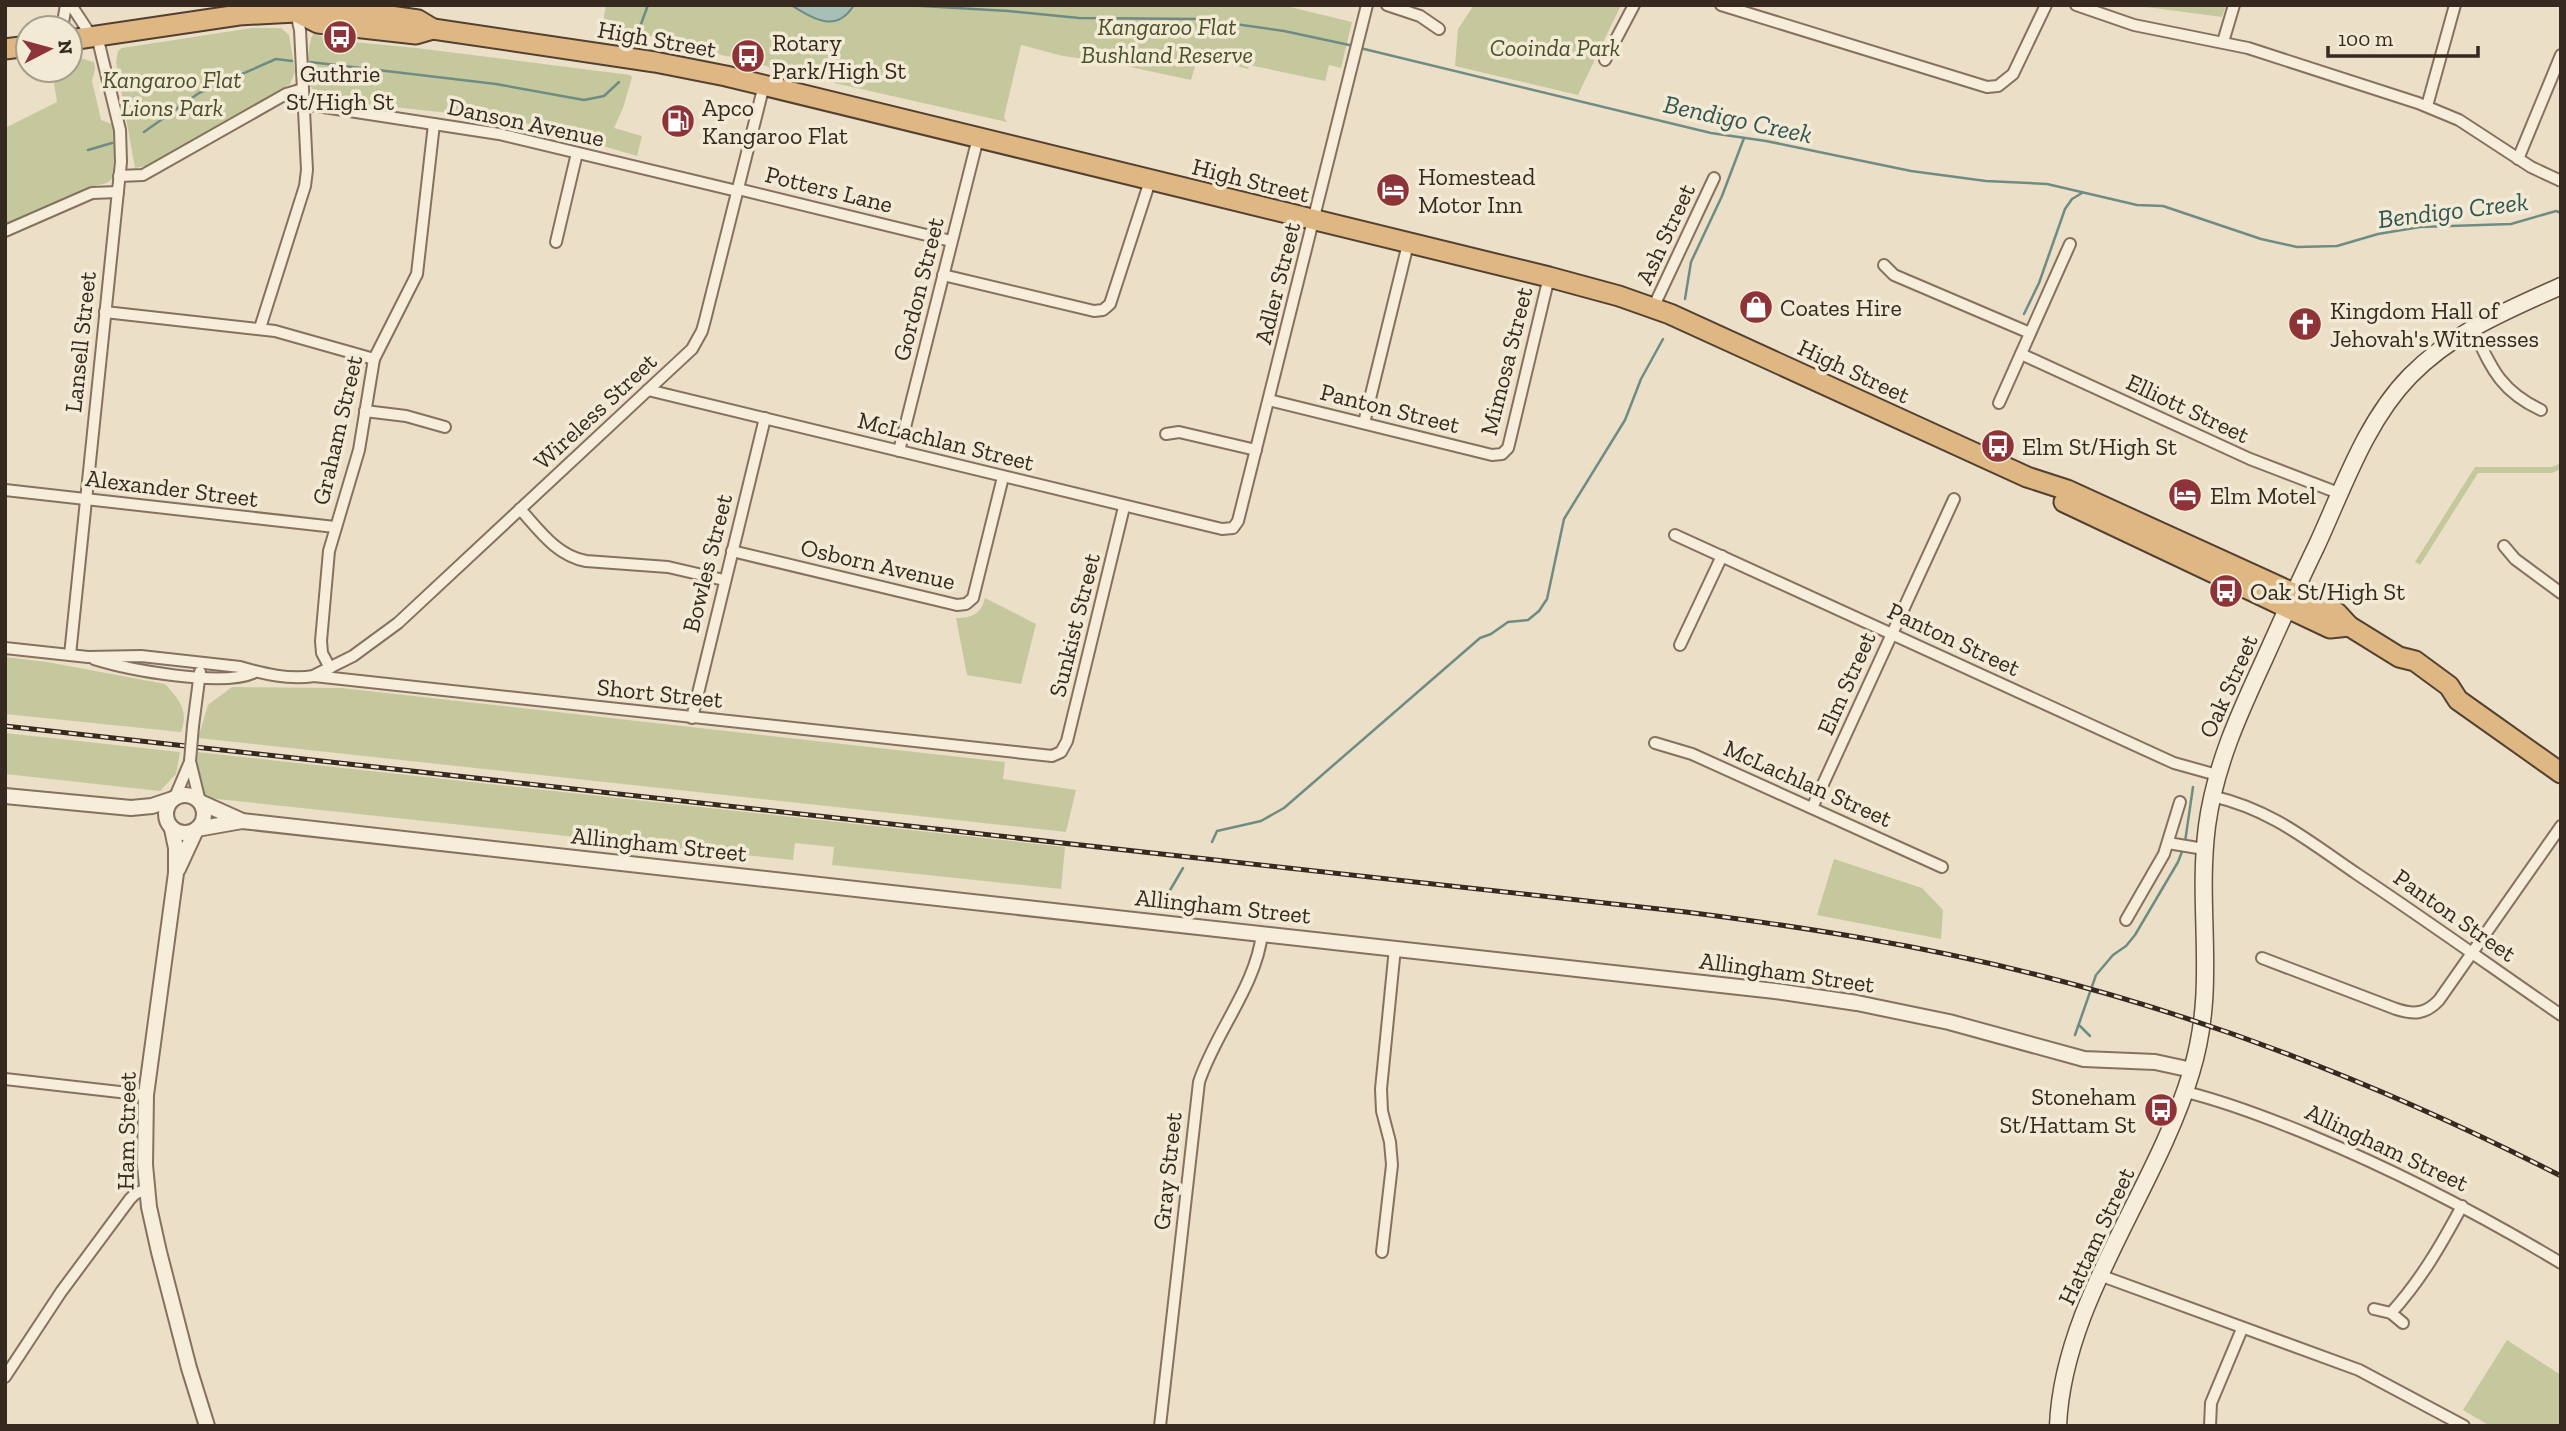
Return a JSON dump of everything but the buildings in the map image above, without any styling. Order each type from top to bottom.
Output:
[{"type":"highway","name":"High Street","points":[[84,38],[296,7],[318,23],[416,34],[433,29],[655,62],[764,85],[1549,277],[1653,308],[2027,477],[2058,499],[2094,517],[2291,602],[2330,628],[2349,626],[2399,657],[2415,661],[2449,686],[2458,700],[2561,773]]},
{"type":"main road","name":"Oak Street","points":[[2193,1070],[2206,995],[2204,849],[2217,775],[2238,717],[2340,494],[2370,432],[2401,386],[2433,355],[2472,327],[2561,288]]},
{"type":"main road","name":"Hattam Street","points":[[2058,1426],[2060,1394],[2078,1328],[2174,1123],[2193,1070]]},
{"type":"street","name":"Lansell Street","points":[[69,5],[94,37],[120,130],[120,176],[70,655]]},
{"type":"street","name":"Adler Street","points":[[1234,528],[1238,524],[1367,5]]},
{"type":"street","points":[[1387,5],[1420,16],[1438,29]]},
{"type":"street","points":[[1605,60],[1634,5]]},
{"type":"street","points":[[1721,5],[1987,87],[1998,86],[2013,74],[2046,5]]},
{"type":"street","points":[[2076,5],[2134,26],[2223,42],[2427,106],[2459,121],[2518,159],[2561,181]]},
{"type":"street","points":[[2223,42],[2234,5]]},
{"type":"street","points":[[2427,106],[2455,5]]},
{"type":"street","points":[[260,328],[306,179],[300,30],[296,7]]},
{"type":"street","points":[[2518,159],[2561,55]]},
{"type":"street","name":"Wireless Street","points":[[314,676],[353,656],[398,623],[692,349],[702,331],[764,85]]},
{"type":"street","points":[[120,176],[143,175],[291,92],[303,89]]},
{"type":"street","name":"Danson Avenue","points":[[304,104],[499,134],[737,190]]},
{"type":"street","name":"Graham Street","points":[[330,668],[322,653],[321,641],[329,551],[359,450],[374,359],[417,274],[434,124]]},
{"type":"street","name":"Gordon Street","points":[[899,451],[978,138]]},
{"type":"street","points":[[556,242],[578,153]]},
{"type":"street","name":"Ash Street","points":[[1653,308],[1714,178]]},
{"type":"street","points":[[943,275],[1094,311],[1103,310],[1110,304],[1150,181]]},
{"type":"street","name":"Potters Lane","points":[[737,190],[951,241]]},
{"type":"street","points":[[5,231],[84,196],[98,192],[118,192]]},
{"type":"street","points":[[1364,423],[1408,243]]},
{"type":"street","points":[[1999,403],[2070,244]]},
{"type":"street","points":[[1884,265],[1894,275],[2030,333]]},
{"type":"street","name":"Mimosa Street","points":[[1502,454],[1508,449],[1549,277]]},
{"type":"street","points":[[105,312],[260,328],[374,359]]},
{"type":"street","points":[[2472,327],[2498,379],[2541,410]]},
{"type":"street","name":"Elliott Street","points":[[2021,354],[2250,459],[2340,494]]},
{"type":"street","name":"McLachlan Street","points":[[648,390],[1124,507],[1222,529],[1234,528]]},
{"type":"street","name":"Panton Street","points":[[1269,400],[1492,455],[1502,454]]},
{"type":"street","points":[[365,411],[406,416],[445,427]]},
{"type":"street","name":"Bowles Street","points":[[692,718],[765,418]]},
{"type":"street","points":[[1166,434],[1179,432],[1256,450]]},
{"type":"street","name":"Osborn Avenue","points":[[732,551],[957,605],[966,604],[973,598],[1003,477]]},
{"type":"street","name":"Alexander Street","points":[[5,490],[335,527]]},
{"type":"street","name":"Elm Street","points":[[1812,808],[1954,499]]},
{"type":"street","name":"Sunkist Street","points":[[1061,752],[1069,734],[1124,507]]},
{"type":"street","points":[[520,509],[558,550],[573,558],[668,567],[724,580]]},
{"type":"street","name":"Panton Street","points":[[1675,536],[2174,763],[2217,775]]},
{"type":"street","points":[[2504,546],[2515,559],[2559,588]]},
{"type":"street","points":[[1680,645],[1722,556]]},
{"type":"street","name":"Short Street","points":[[5,648],[88,657],[133,655],[201,662],[240,667],[253,673],[314,676],[1048,757],[1061,752]]},
{"type":"street","name":"Short Street","points":[[88,657],[122,667],[199,677],[240,678],[253,673]]},
{"type":"street","points":[[171,826],[166,814],[190,761],[201,662]]},
{"type":"street","name":"McLachlan Street","points":[[1656,743],[1692,754],[1942,867]]},
{"type":"street","points":[[131,808],[184,834],[197,830],[205,815],[190,761]]},
{"type":"street","points":[[5,796],[131,808],[152,806],[191,795],[201,803]]},
{"type":"street","name":"Panton Street","points":[[2212,796],[2244,804],[2273,818],[2472,951],[2561,1015]]},
{"type":"street","points":[[2126,920],[2147,887],[2168,843],[2180,802]]},
{"type":"street","name":"Allingham Street","points":[[201,803],[242,821],[1262,933],[1830,999],[1965,1025],[2084,1059],[2155,1062],[2193,1070]]},
{"type":"street","name":"Allingham Street","points":[[197,830],[242,821]]},
{"type":"street","name":"Ham Street","points":[[171,826],[176,848],[176,873],[146,1095],[146,1189],[159,1252],[206,1426]]},
{"type":"street","points":[[2262,958],[2412,1013],[2427,1011],[2561,826]]},
{"type":"street","name":"Ham Street","points":[[176,873],[197,830]]},
{"type":"street","points":[[2168,843],[2204,849]]},
{"type":"street","name":"Gray Street","points":[[1160,1426],[1199,1083],[1212,1048],[1254,968],[1262,933]]},
{"type":"street","points":[[1382,1252],[1392,1164],[1390,1142],[1382,1111],[1381,1089],[1395,948]]},
{"type":"street","points":[[5,1079],[146,1095]]},
{"type":"street","name":"Allingham Street","points":[[2186,1092],[2253,1112],[2346,1150],[2462,1206],[2561,1263]]},
{"type":"street","points":[[5,1377],[61,1292],[130,1199],[146,1189]]},
{"type":"street","points":[[2391,1313],[2414,1288],[2462,1206]]},
{"type":"street","points":[[2102,1276],[2359,1370],[2463,1426]]},
{"type":"street","points":[[2374,1309],[2391,1313],[2403,1323]]},
{"type":"street","points":[[2210,1426],[2211,1403],[2242,1329]]},
{"type":"green space","name":"Kangaroo Flat Bushland Reserve","points":[[606,5],[1282,5],[1352,22],[1341,68],[1329,65],[1325,81],[1249,65],[1248,69],[1198,56],[1191,80],[1107,62],[1063,56],[1021,45],[1004,117],[1007,122],[777,70],[753,61],[753,57],[746,55],[744,58],[725,56],[657,37],[602,29]]},
{"type":"green space","name":"Cooinda Park","points":[[1474,5],[1621,5],[1578,95],[1455,66],[1458,29]]},
{"type":"green space","points":[[2139,5],[2226,5],[2222,17],[2139,6]]},
{"type":"green space","name":"Kangaroo Flat Lions Park","points":[[252,28],[281,28],[289,35],[295,72],[290,84],[146,166],[135,168],[116,62],[118,51],[122,48]]},
{"type":"green space","points":[[313,34],[343,41],[630,75],[632,77],[623,108],[614,128],[642,136],[637,156],[515,120],[328,100],[310,85],[308,67]]},
{"type":"green space","points":[[84,59],[94,62],[92,81],[101,120],[112,124],[116,139],[112,179],[5,225],[5,128],[57,102],[54,84],[84,84]]},
{"type":"green space","points":[[2561,463],[2561,469],[2552,473],[2478,473],[2420,565],[2415,562],[2475,467],[2552,467]]},
{"type":"green space","points":[[985,598],[1036,624],[1021,684],[967,675],[956,618],[975,614]]},
{"type":"green space","points":[[5,657],[165,684],[175,695],[183,712],[181,732],[5,714]]},
{"type":"green space","points":[[232,687],[341,688],[1005,762],[1003,779],[1076,790],[1066,832],[198,738],[208,705]]},
{"type":"green space","points":[[5,733],[180,752],[176,774],[160,791],[5,774]]},
{"type":"green space","points":[[197,752],[1065,847],[1061,889],[832,865],[834,847],[795,843],[793,860],[208,798],[200,782]]},
{"type":"green space","points":[[1834,859],[1922,888],[1943,910],[1941,939],[1817,915]]},
{"type":"green space","points":[[2507,1340],[2561,1375],[2561,1426],[2490,1426],[2463,1410]]},
{"type":"water","points":[[791,5],[854,5],[840,19],[824,21]]},
{"type":"waterway","points":[[637,35],[648,5]]},
{"type":"waterway","name":"Bendigo Creek","points":[[905,5],[1079,18],[1200,19],[1284,31],[1354,46]]},
{"type":"waterway","name":"Bendigo Creek","points":[[1360,48],[1711,133],[1766,141],[1911,171],[1986,181],[2047,184],[2137,205],[2163,206],[2261,239],[2297,247],[2337,246],[2378,234],[2420,227],[2511,224],[2556,211],[2561,213]]},
{"type":"waterway","points":[[144,132],[199,93],[276,59],[292,61]]},
{"type":"waterway","points":[[310,62],[496,84],[584,100],[604,96],[619,82]]},
{"type":"waterway","points":[[1685,299],[1691,262],[1722,196],[1744,138]]},
{"type":"waterway","points":[[88,150],[112,143]]},
{"type":"waterway","points":[[2024,314],[2039,283],[2065,209],[2072,199],[2082,193]]},
{"type":"waterway","points":[[1212,842],[1217,831],[1261,821],[1284,808],[1480,638],[1508,622],[1528,620],[1539,611],[1547,599],[1564,519],[1625,420],[1641,379],[1663,339]]},
{"type":"waterway","points":[[2185,842],[2193,787]]},
{"type":"waterway","points":[[2075,1035],[2096,975],[2135,935],[2183,849]]},
{"type":"waterway","points":[[1159,909],[1183,868]]},
{"type":"waterway","points":[[2080,1026],[2090,1036]]},
{"type":"railway","points":[[5,726],[1686,912],[1861,938],[2034,974],[2102,992],[2237,1035],[2369,1086],[2561,1176]]},
{"type":"place","name":"Guthrie St/High St","points":[[340,37]]},
{"type":"place","name":"Rotary Park/High St","points":[[748,56]]},
{"type":"place","name":"Apco Kangaroo Flat","points":[[678,121]]},
{"type":"place","name":"Homestead Motor Inn","points":[[1393,190]]},
{"type":"place","name":"Coates Hire","points":[[1756,307]]},
{"type":"place","name":"Kingdom Hall of Jehovah's Witnesses","points":[[2305,324]]},
{"type":"place","name":"Elm St/High St","points":[[1998,446]]},
{"type":"place","name":"Elm Motel","points":[[2185,495]]},
{"type":"place","name":"Oak St/High St","points":[[2226,591]]},
{"type":"place","name":"Stoneham St/Hattam St","points":[[2161,1110]]}]
